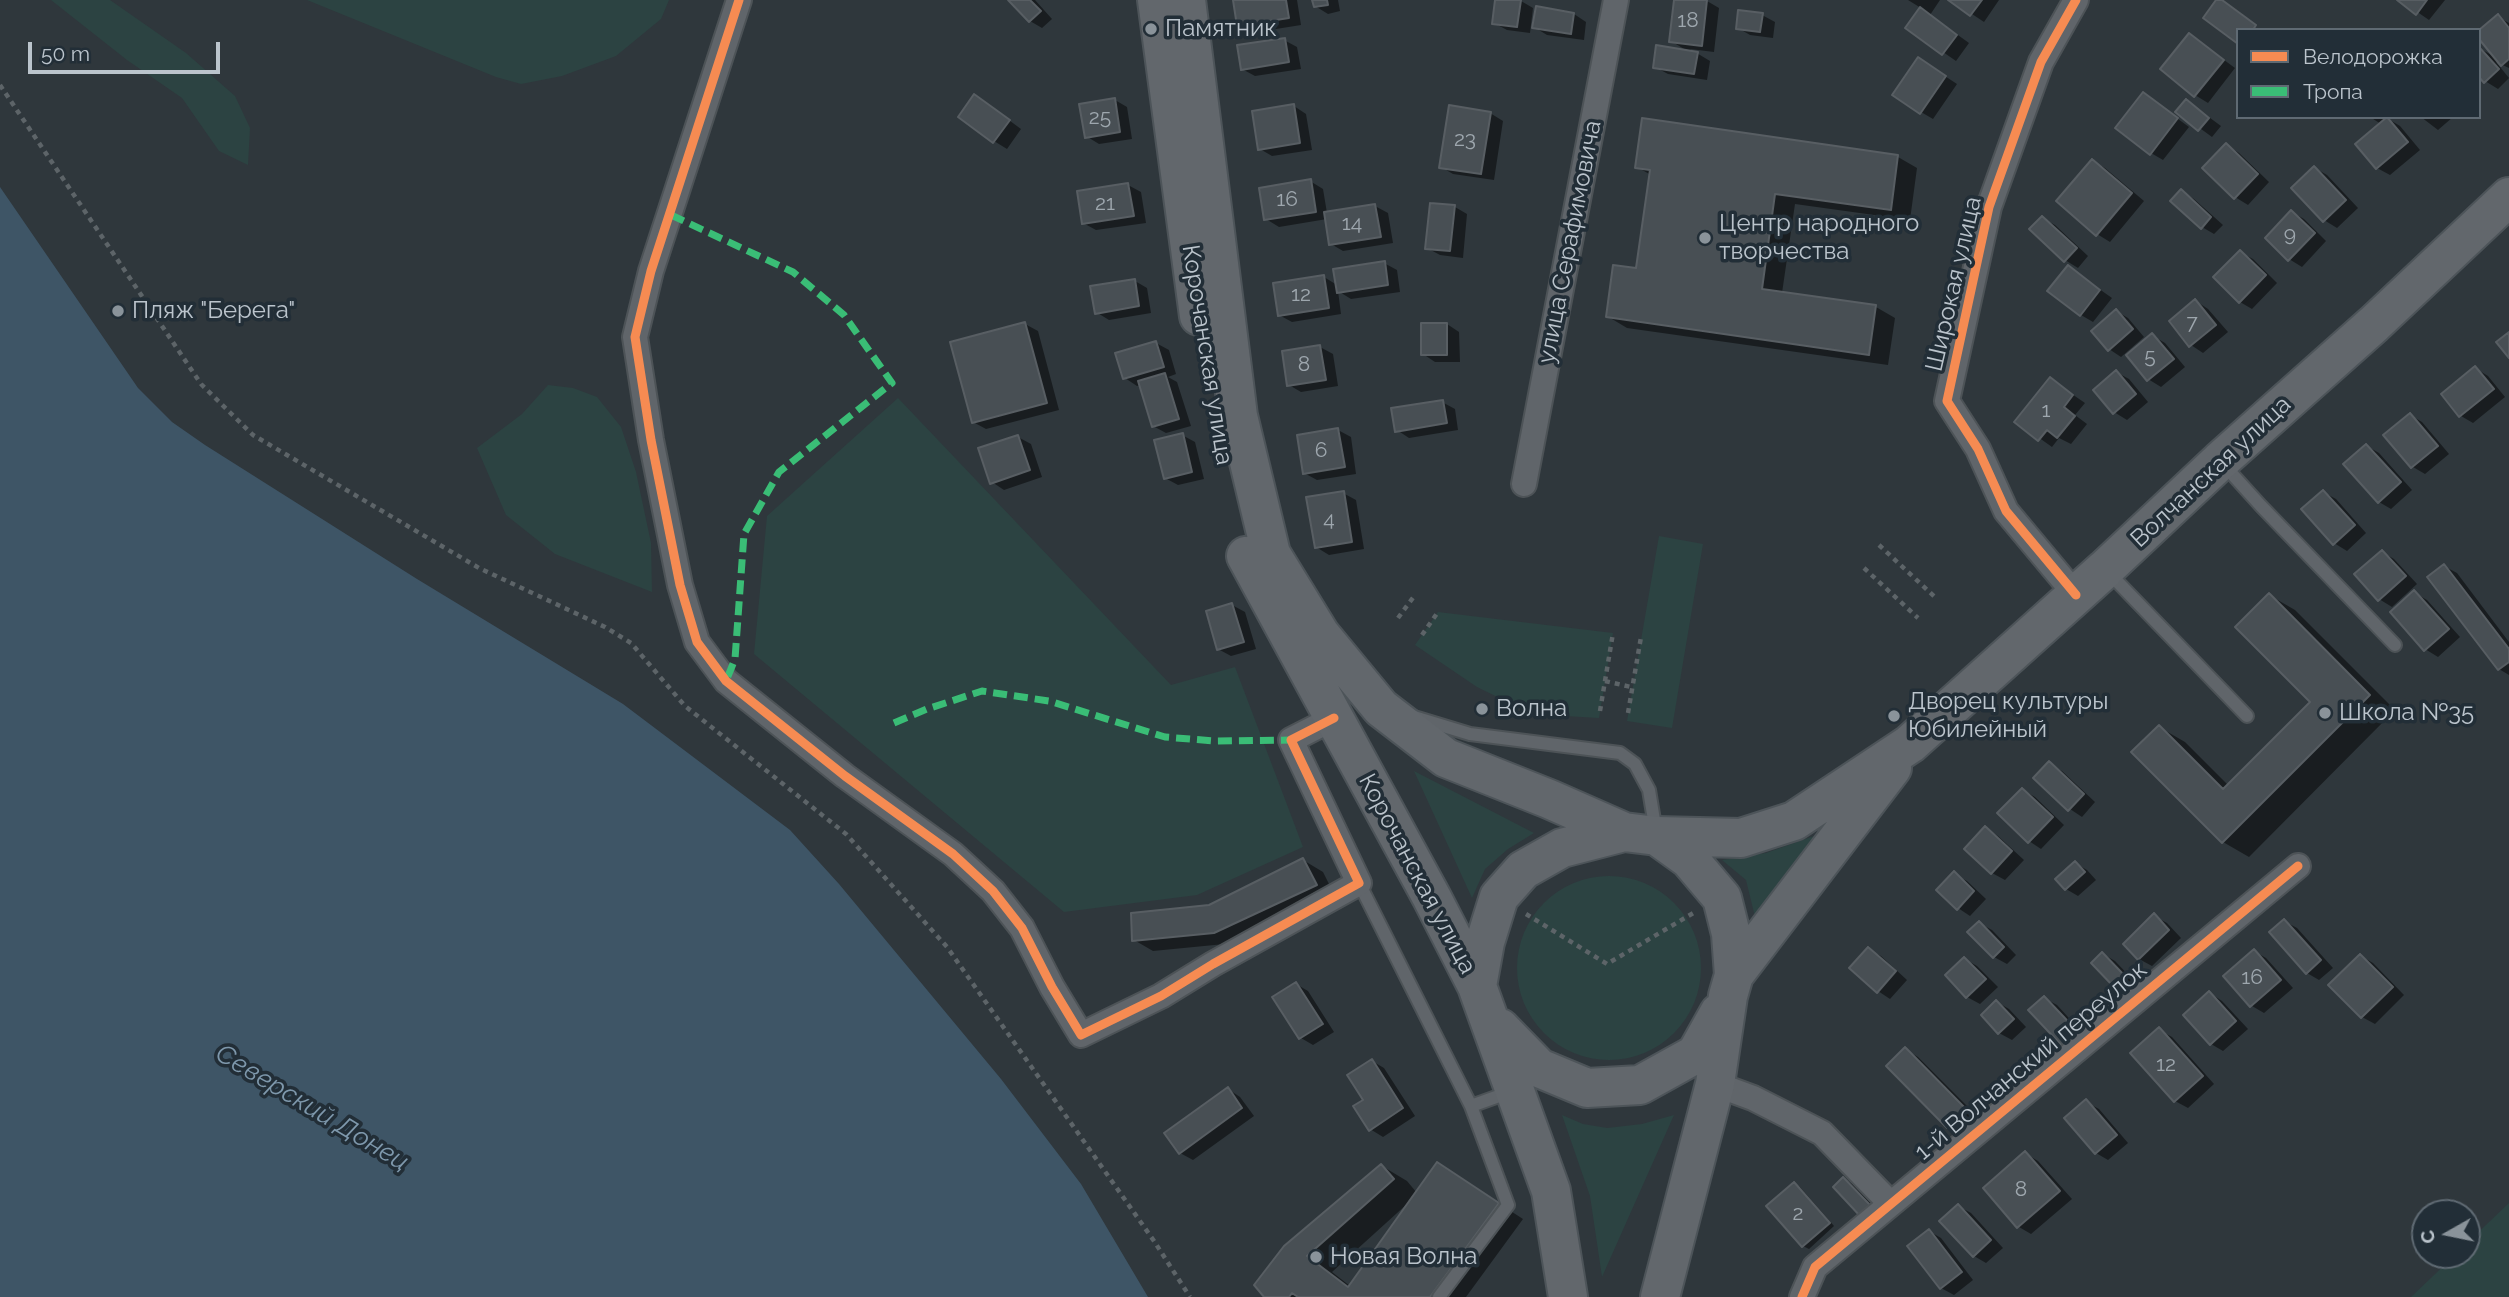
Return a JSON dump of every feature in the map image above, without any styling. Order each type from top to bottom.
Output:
[{"type":"main road","name":"Корочанская улица","points":[[1157,0],[1214,430],[1247,562],[1432,898],[1484,1003]]},
{"type":"main road","name":"Корочанская улица","points":[[1186,0],[1238,416],[1271,554],[1320,634],[1381,708],[1446,758],[1640,834]]},
{"type":"main road","name":"Волчанская улица","points":[[1910,744],[2374,324],[2509,197]]},
{"type":"main road","points":[[1568,1297],[1551,1191],[1484,1003],[1485,942],[1499,897],[1523,870],[1562,848],[1640,834],[1741,838],[1794,821],[1910,744]]},
{"type":"main road","points":[[1640,1085],[1696,1054],[1731,986],[1910,744]]},
{"type":"main road","points":[[1640,834],[1689,859],[1702,909],[1731,934],[1731,986],[1714,1084],[1660,1297]]},
{"type":"main road","points":[[1484,1003],[1539,1068],[1587,1088],[1714,1084]]},
{"type":"street","points":[[739,0],[651,271],[635,337],[651,440],[675,558],[697,642],[726,681],[845,776],[953,854],[993,891],[1022,929],[1081,1035],[1161,996],[1224,957],[1359,883],[1291,740],[1334,718]]},
{"type":"street","name":"улица Серафимовича","points":[[1524,484],[1616,0]]},
{"type":"street","name":"Широкая улица","points":[[2076,0],[2041,62],[1989,206],[1947,401],[1978,449],[2006,511],[2076,595]]},
{"type":"street","name":"1-й Волчанский переулок","points":[[1802,1297],[1815,1267],[2298,866]]},
{"type":"street","points":[[1714,1084],[1753,1098],[1822,1133],[1890,1203]]},
{"type":"lane","points":[[2220,461],[2395,646]]},
{"type":"lane","points":[[2105,569],[2248,716]]},
{"type":"lane","points":[[1381,708],[1470,734],[1620,753],[1635,764],[1649,790],[1640,834]]},
{"type":"lane","points":[[1359,883],[1471,1106],[1508,1205],[1439,1297]]},
{"type":"lane","points":[[1471,1106],[1517,1090]]},
{"type":"path","points":[[0,85],[201,384],[253,435],[337,487],[479,568],[605,627],[631,643],[685,706],[846,834],[947,947],[1154,1241],[1189,1297]]},
{"type":"path","points":[[1879,545],[1937,599]]},
{"type":"path","points":[[1864,568],[1918,618]]},
{"type":"path","points":[[1398,618],[1415,595]]},
{"type":"path","points":[[1422,635],[1438,612]]},
{"type":"path","points":[[1600,711],[1613,633]]},
{"type":"path","points":[[1628,713],[1641,637]]},
{"type":"path","points":[[1605,681],[1632,687]]},
{"type":"path","points":[[1518,922],[1522,911],[1530,903]]},
{"type":"path","points":[[1522,911],[1606,964],[1702,909]]},
{"type":"green space","points":[[51,0],[110,0],[186,53],[235,96],[250,128],[248,165],[219,151],[182,98],[127,60]]},
{"type":"green space","points":[[307,0],[669,0],[661,19],[616,56],[562,76],[521,84],[496,77]]},
{"type":"green space","points":[[548,385],[573,388],[597,397],[621,427],[636,472],[651,543],[652,592],[555,554],[506,515],[477,448],[522,414]]},
{"type":"green space","points":[[898,398],[1171,685],[1235,667],[1303,847],[1197,895],[1064,912],[754,654],[767,516]]},
{"type":"green space","points":[[1659,536],[1703,544],[1672,728],[1627,721]]},
{"type":"green space","points":[[1438,612],[1613,633],[1599,718],[1532,714],[1477,687],[1415,645]]},
{"type":"green space","points":[[1414,771],[1534,833],[1508,849],[1485,869],[1472,898]]},
{"type":"green space","points":[[1814,836],[1756,921],[1746,880],[1722,860],[1766,853]]},
{"type":"green space","points":[[1609,876],[1644,883],[1674,903],[1694,933],[1701,968],[1694,1003],[1674,1033],[1644,1053],[1609,1060],[1574,1053],[1544,1033],[1524,1003],[1517,968],[1524,933],[1544,903],[1574,883]]},
{"type":"green space","points":[[1562,1115],[1583,1124],[1607,1128],[1642,1124],[1674,1115],[1602,1277],[1590,1196]]},
{"type":"green space","points":[[2509,1203],[2509,1297],[2411,1297],[2440,1269],[2481,1269],[2481,1230]]},
{"type":"water","name":"Северский Донец","points":[[0,187],[138,388],[172,422],[417,579],[623,704],[790,830],[839,884],[1001,1079],[1081,1184],[1148,1297],[0,1297]]},
{"type":"building","points":[[1008,0],[1030,0],[1041,11],[1029,22]]},
{"type":"building","points":[[1233,0],[1286,0],[1289,18],[1237,26]]},
{"type":"building","points":[[1312,0],[1327,0],[1328,5],[1314,7]]},
{"type":"building","points":[[1495,0],[1521,0],[1517,27],[1492,24]]},
{"type":"building","points":[[1674,0],[1707,0],[1702,46],[1669,42]]},
{"type":"building","points":[[1948,0],[1982,0],[1970,16]]},
{"type":"building","points":[[2216,0],[2222,0],[2256,25],[2254,28],[2236,28],[2236,43],[2203,18]]},
{"type":"building","points":[[2397,0],[2427,0],[2416,15]]},
{"type":"building","points":[[1536,6],[1574,13],[1571,34],[1532,28]]},
{"type":"building","points":[[1920,7],[1957,35],[1942,55],[1905,28]]},
{"type":"building","points":[[1738,10],[1763,13],[1760,32],[1736,29]]},
{"type":"building","points":[[2498,14],[2509,28],[2509,59],[2501,66],[2481,41],[2481,28]]},
{"type":"building","points":[[2189,33],[2224,60],[2194,97],[2160,69]]},
{"type":"building","points":[[1285,38],[1289,62],[1241,70],[1237,45]]},
{"type":"building","points":[[1656,45],[1698,52],[1694,74],[1653,68]]},
{"type":"building","points":[[2481,49],[2499,69],[2484,83],[2481,79]]},
{"type":"building","points":[[1918,57],[1946,76],[1920,114],[1892,95]]},
{"type":"building","points":[[2143,92],[2178,118],[2150,155],[2115,128]]},
{"type":"building","points":[[974,94],[1010,120],[993,143],[958,117]]},
{"type":"building","points":[[1115,98],[1120,132],[1085,138],[1079,104]]},
{"type":"building","points":[[2186,99],[2209,118],[2198,131],[2175,112]]},
{"type":"building","points":[[1294,104],[1300,143],[1258,150],[1252,111]]},
{"type":"building","points":[[1449,105],[1491,112],[1481,174],[1439,168]]},
{"type":"building","name":"Центр народного творчества","points":[[1642,118],[1898,155],[1891,210],[1775,194],[1762,289],[1876,305],[1869,355],[1606,317],[1613,265],[1636,268],[1650,170],[1635,168]]},
{"type":"building","points":[[2385,119],[2389,119],[2408,142],[2376,169],[2355,144]]},
{"type":"building","points":[[2226,143],[2258,174],[2234,199],[2202,168]]},
{"type":"building","points":[[2092,159],[2132,193],[2096,236],[2056,201]]},
{"type":"building","points":[[2314,166],[2346,200],[2323,222],[2291,188]]},
{"type":"building","points":[[1311,179],[1316,212],[1264,220],[1259,188]]},
{"type":"building","points":[[1128,183],[1134,216],[1082,224],[1077,191]]},
{"type":"building","points":[[2181,189],[2211,217],[2201,229],[2170,201]]},
{"type":"building","points":[[1430,203],[1455,205],[1450,251],[1425,249]]},
{"type":"building","points":[[1375,204],[1381,237],[1329,245],[1324,212]]},
{"type":"building","points":[[2291,210],[2315,233],[2288,261],[2265,238]]},
{"type":"building","points":[[2042,216],[2077,248],[2064,262],[2029,229]]},
{"type":"building","points":[[2240,250],[2266,275],[2239,303],[2213,277]]},
{"type":"building","points":[[1385,261],[1388,285],[1337,293],[1333,269]]},
{"type":"building","points":[[2068,265],[2100,290],[2080,316],[2047,291]]},
{"type":"building","points":[[1324,275],[1329,308],[1278,316],[1273,283]]},
{"type":"building","points":[[1135,279],[1139,306],[1095,314],[1090,286]]},
{"type":"building","points":[[2195,299],[2216,325],[2189,347],[2169,321]]},
{"type":"building","points":[[2116,309],[2133,329],[2108,351],[2091,331]]},
{"type":"building","points":[[1025,322],[1047,403],[972,423],[950,342]]},
{"type":"building","points":[[1421,323],[1447,323],[1447,355],[1421,355]]},
{"type":"building","points":[[2509,332],[2509,358],[2496,342]]},
{"type":"building","points":[[2152,333],[2174,359],[2147,381],[2126,355]]},
{"type":"building","points":[[1156,341],[1164,367],[1123,379],[1115,353]]},
{"type":"building","points":[[1320,345],[1326,380],[1287,386],[1282,351]]},
{"type":"building","points":[[2475,366],[2494,389],[2459,417],[2441,394]]},
{"type":"building","points":[[2116,370],[2136,394],[2113,414],[2093,390]]},
{"type":"building","points":[[1165,373],[1179,419],[1152,427],[1138,381]]},
{"type":"building","points":[[2050,377],[2073,395],[2064,407],[2075,416],[2057,438],[2047,430],[2038,441],[2014,422]]},
{"type":"building","points":[[1443,400],[1447,423],[1395,432],[1391,408]]},
{"type":"building","points":[[2410,413],[2438,446],[2411,468],[2383,435]]},
{"type":"building","points":[[1338,428],[1345,467],[1303,474],[1297,435]]},
{"type":"building","points":[[1183,433],[1192,472],[1164,479],[1154,440]]},
{"type":"building","points":[[1018,435],[1030,470],[990,484],[978,448]]},
{"type":"building","points":[[2366,444],[2401,482],[2378,503],[2343,464]]},
{"type":"building","points":[[2323,490],[2355,525],[2333,545],[2301,509]]},
{"type":"building","points":[[1344,491],[1352,542],[1315,548],[1306,497]]},
{"type":"building","points":[[2382,550],[2406,576],[2378,601],[2354,574]]},
{"type":"building","points":[[2444,564],[2509,649],[2509,662],[2498,670],[2427,577]]},
{"type":"building","points":[[2414,590],[2449,629],[2424,651],[2390,612]]},
{"type":"building","name":"Школа №35","points":[[2269,593],[2370,695],[2222,843],[2131,752],[2159,725],[2223,789],[2310,702],[2235,627]]},
{"type":"building","points":[[1232,603],[1244,642],[1217,650],[1206,611]]},
{"type":"building","points":[[2049,761],[2084,794],[2068,811],[2033,778]]},
{"type":"building","points":[[2022,788],[2053,817],[2028,843],[1997,813]]},
{"type":"building","points":[[1985,826],[2012,851],[1991,874],[1964,849]]},
{"type":"building","points":[[1303,858],[1317,885],[1214,933],[1132,941],[1131,913],[1209,905]]},
{"type":"building","points":[[2075,861],[2085,872],[2065,890],[2055,879]]},
{"type":"building","points":[[1954,871],[1974,891],[1957,910],[1936,890]]},
{"type":"building","points":[[2154,913],[2169,930],[2138,960],[2123,944]]},
{"type":"building","points":[[2284,919],[2321,960],[2306,974],[2269,932]]},
{"type":"building","points":[[1979,921],[2004,947],[1993,958],[1967,932]]},
{"type":"building","points":[[1868,947],[1896,971],[1877,993],[1849,968]]},
{"type":"building","points":[[2254,949],[2281,980],[2250,1007],[2223,976]]},
{"type":"building","points":[[2102,952],[2124,975],[2113,986],[2091,963]]},
{"type":"building","points":[[2360,954],[2393,987],[2361,1018],[2328,985]]},
{"type":"building","points":[[1964,957],[1986,979],[1966,998],[1945,975]]},
{"type":"building","points":[[1296,982],[1323,1024],[1299,1039],[1272,997]]},
{"type":"building","points":[[2209,991],[2236,1021],[2210,1045],[2183,1015]]},
{"type":"building","points":[[2044,996],[2079,1033],[2064,1048],[2028,1010]]},
{"type":"building","points":[[1996,1000],[2014,1019],[1998,1034],[1981,1015]]},
{"type":"building","points":[[2159,1027],[2203,1076],[2174,1102],[2130,1053]]},
{"type":"building","points":[[1905,1047],[1966,1109],[1947,1128],[1886,1066]]},
{"type":"building","points":[[1372,1059],[1403,1108],[1369,1131],[1353,1106],[1363,1100],[1347,1075]]},
{"type":"building","points":[[1228,1087],[1242,1108],[1179,1154],[1164,1133]]},
{"type":"building","points":[[2086,1099],[2117,1135],[2095,1154],[2064,1118]]},
{"type":"building","points":[[2025,1151],[2060,1191],[2017,1228],[1983,1188]]},
{"type":"building","points":[[1437,1162],[1499,1203],[1430,1297],[1298,1297],[1292,1293],[1289,1297],[1264,1297],[1254,1285],[1284,1246],[1381,1164],[1394,1179],[1307,1256],[1348,1287]]},
{"type":"building","points":[[1843,1177],[1872,1207],[1861,1217],[1833,1187]]},
{"type":"building","points":[[1794,1182],[1830,1223],[1802,1247],[1766,1206]]},
{"type":"building","points":[[1958,1204],[1991,1240],[1973,1257],[1939,1221]]},
{"type":"building","points":[[1929,1229],[1962,1272],[1940,1289],[1907,1246]]},
{"type":"marked path","points":[[671,215],[793,272],[844,315],[892,383],[779,472],[744,534],[735,659],[726,681]]},
{"type":"marked path","points":[[894,723],[982,691],[1049,701],[1165,737],[1214,741],[1291,740]]},
{"type":"cycle path","points":[[739,0],[651,271],[635,337],[651,440],[680,585],[697,642],[726,681],[845,776],[953,854],[993,891],[1022,928],[1052,987],[1081,1035],[1161,996],[1359,883],[1291,740],[1334,718]]},
{"type":"cycle path","points":[[2076,0],[2041,62],[1989,207],[1947,401],[1978,449],[2006,511],[2076,595]]},
{"type":"cycle path","points":[[1802,1297],[1815,1267],[2298,866]]},
{"type":"place","name":"Памятник","points":[[1151,29]]},
{"type":"place","name":"Центр народного творчества","points":[[1705,238]]},
{"type":"place","name":"Пляж \"Берега\"","points":[[118,311]]},
{"type":"place","name":"Волна","points":[[1482,709]]},
{"type":"place","name":"Школа №35","points":[[2325,713]]},
{"type":"place","name":"Дворец культуры Юбилейный","points":[[1894,716]]},
{"type":"place","name":"Новая Волна","points":[[1316,1257]]}]
